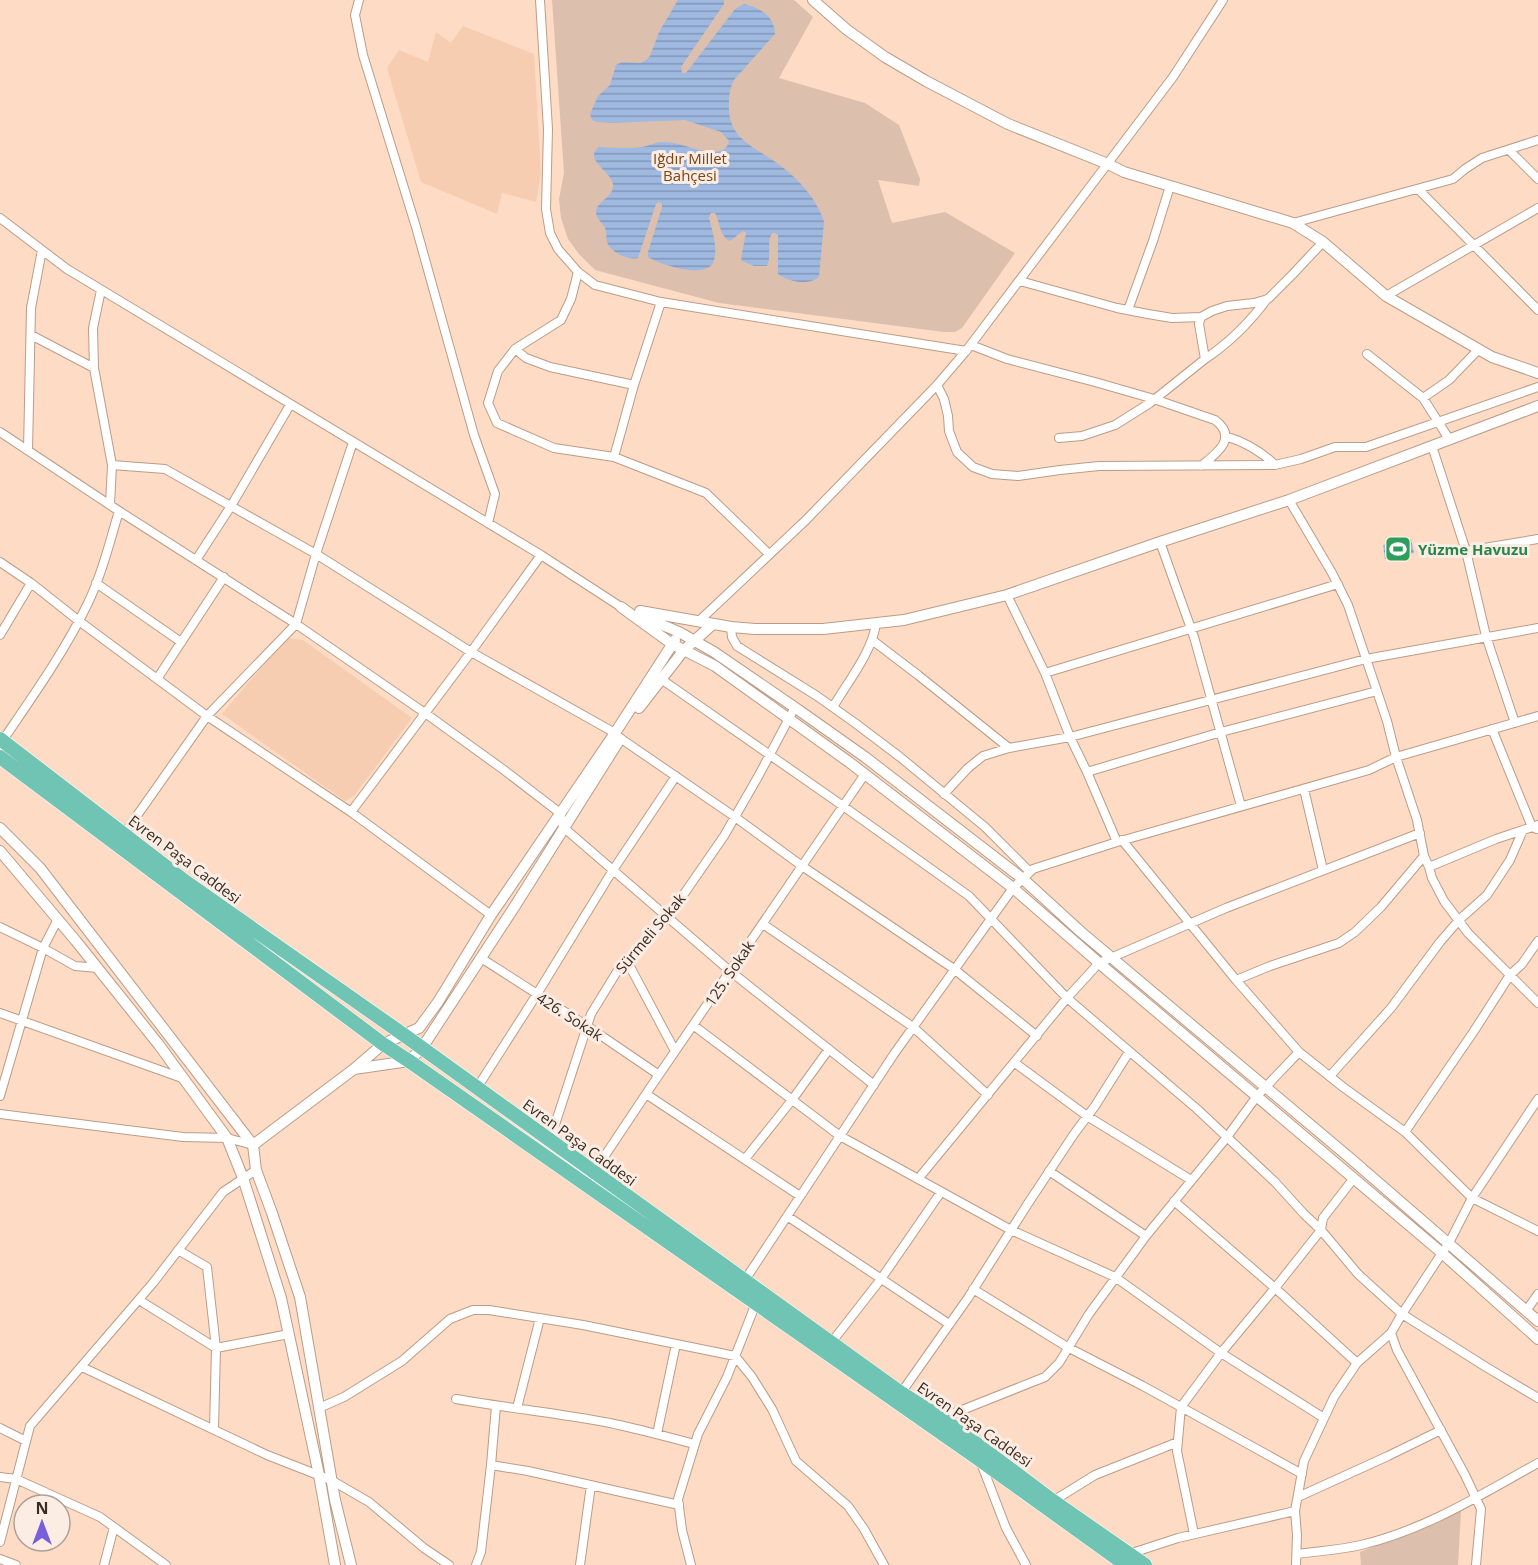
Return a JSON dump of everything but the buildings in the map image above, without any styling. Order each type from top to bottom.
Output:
[{"type":"highway","name":"Evren Paşa Caddesi","points":[[1,740],[186,882],[404,1035],[901,1393],[942,1418],[1128,1559]]},
{"type":"highway","name":"Evren Paşa Caddesi","points":[[0,757],[383,1044],[980,1460],[1128,1559],[1145,1565]]},
{"type":"street","points":[[359,0],[356,15],[363,55],[416,227],[474,435],[495,494],[488,523]]},
{"type":"street","points":[[540,0],[548,129],[546,209],[550,233],[558,249],[578,272],[595,285],[661,302],[969,348],[1154,399],[1215,420],[1222,427],[1225,441],[1221,449],[1201,466]]},
{"type":"street","points":[[813,0],[846,29],[885,57],[1008,124],[1124,172],[1293,223],[1323,242],[1386,296],[1492,357],[1538,373]]},
{"type":"street","points":[[699,621],[806,520],[937,385],[969,348],[1173,77],[1223,0]]},
{"type":"street","points":[[1293,223],[1452,179],[1482,158],[1538,140]]},
{"type":"street","points":[[1509,150],[1538,179]]},
{"type":"street","points":[[1128,310],[1170,186]]},
{"type":"street","points":[[1418,189],[1538,310]]},
{"type":"street","points":[[1386,296],[1538,208]]},
{"type":"street","points":[[0,218],[67,269],[541,555],[621,607],[672,644],[715,666],[788,718],[1013,888],[1354,1178],[1538,1321]]},
{"type":"street","points":[[1059,438],[1082,436],[1115,425],[1154,399],[1237,333],[1323,242]]},
{"type":"street","points":[[28,450],[31,308],[42,250]]},
{"type":"street","points":[[578,272],[572,299],[561,320],[515,349],[498,371],[488,403],[497,423],[554,448],[614,457],[706,493],[769,554]]},
{"type":"street","points":[[1020,281],[1128,310],[1172,318],[1201,317],[1227,306],[1268,299]]},
{"type":"street","points":[[101,290],[93,328],[94,368],[112,465],[110,504]]},
{"type":"street","points":[[614,457],[661,302]]},
{"type":"street","points":[[1201,317],[1198,324],[1205,359]]},
{"type":"street","points":[[31,336],[94,368]]},
{"type":"street","points":[[515,349],[526,358],[550,367],[634,385]]},
{"type":"street","points":[[1423,398],[1449,380],[1479,349]]},
{"type":"street","points":[[1367,354],[1423,398],[1449,439]]},
{"type":"street","points":[[937,385],[946,408],[953,446],[967,463],[982,471],[1018,476],[1090,467],[1275,465],[1335,447],[1366,447],[1538,387]]},
{"type":"street","points":[[196,560],[231,506],[290,405]]},
{"type":"street","points":[[621,607],[731,627],[755,629],[823,629],[904,620],[1007,595],[1289,500],[1449,439],[1537,410]]},
{"type":"street","points":[[0,432],[296,624],[504,770],[560,813],[563,827],[730,971],[874,1085]]},
{"type":"street","points":[[1225,436],[1253,447],[1275,465]]},
{"type":"street","points":[[124,834],[207,716],[296,624],[352,442]]},
{"type":"street","points":[[1432,446],[1466,551],[1486,636],[1515,723]]},
{"type":"street","points":[[112,465],[165,469],[316,554],[471,652],[617,736],[954,969],[1037,1036]]},
{"type":"street","points":[[1289,500],[1348,605],[1388,721],[1396,757],[1432,878],[1444,901],[1468,933],[1538,1003]]},
{"type":"street","points":[[1,740],[70,637],[89,602],[119,511]]},
{"type":"street","points":[[1466,551],[1538,539]]},
{"type":"street","points":[[1160,542],[1191,629],[1241,806]]},
{"type":"street","points":[[351,812],[541,555]]},
{"type":"street","points":[[0,562],[207,716],[351,812],[492,915]]},
{"type":"street","points":[[157,679],[224,577]]},
{"type":"street","points":[[0,635],[3,625],[31,583]]},
{"type":"street","points":[[96,583],[181,642]]},
{"type":"street","points":[[1045,673],[1338,584]]},
{"type":"street","points":[[1007,595],[1045,673],[1070,736],[1119,841],[1299,1052],[1405,1132],[1472,1198],[1538,1231]]},
{"type":"street","points":[[621,607],[679,632],[714,652],[795,707],[1026,876]]},
{"type":"street","points":[[354,1069],[409,1060],[422,1048],[515,906],[687,619]]},
{"type":"street","points":[[833,707],[872,640],[876,623]]},
{"type":"street","points":[[253,1145],[354,1069],[383,1044],[419,1028],[560,813],[684,650],[713,624]]},
{"type":"street","points":[[731,627],[732,637],[737,646],[833,707],[900,757],[985,827],[1026,876],[1111,957],[1266,1087],[1445,1248],[1538,1339]]},
{"type":"street","points":[[944,794],[968,768],[983,756],[1009,748],[1070,736],[1366,659],[1538,628]]},
{"type":"street","points":[[872,640],[1009,748]]},
{"type":"street","points":[[661,679],[969,896],[1067,998],[1197,1109],[1275,1182],[1321,1230],[1358,1274],[1402,1314],[1538,1398]]},
{"type":"street","points":[[1087,772],[1221,732],[1377,691]]},
{"type":"street","name":"Sürmeli Sokak","points":[[550,1140],[591,1014],[618,970],[668,917],[724,836],[795,707]]},
{"type":"street","points":[[745,1280],[913,1027],[1013,888],[1033,869],[1119,841],[1369,770],[1396,757],[1538,716]]},
{"type":"street","points":[[1492,729],[1533,828]]},
{"type":"street","name":"125. Sokak","points":[[594,1172],[865,774]]},
{"type":"street","points":[[477,1088],[613,870],[676,776]]},
{"type":"street","points":[[1304,789],[1323,870]]},
{"type":"street","points":[[0,828],[40,868],[253,1145],[256,1170],[300,1297],[331,1480],[351,1565]]},
{"type":"street","points":[[1429,867],[1496,839],[1533,828]]},
{"type":"street","points":[[1330,1076],[1390,1008],[1459,920],[1487,895],[1533,828]]},
{"type":"street","points":[[918,1179],[1067,998],[1099,963],[1226,908],[1420,833]]},
{"type":"street","points":[[0,851],[98,968],[227,1138],[243,1178],[281,1298],[319,1475],[335,1565]]},
{"type":"street","points":[[1236,980],[1339,943],[1355,932],[1381,907],[1424,856]]},
{"type":"street","points":[[0,1096],[2,1081],[43,948],[58,919]]},
{"type":"street","points":[[763,924],[913,1027],[988,1095]]},
{"type":"street","points":[[0,927],[75,966],[98,968]]},
{"type":"street","points":[[1405,1132],[1510,975],[1522,964],[1538,941]]},
{"type":"street","name":"426. Sokak","points":[[481,958],[659,1075]]},
{"type":"street","points":[[627,961],[675,1051]]},
{"type":"street","points":[[0,1013],[183,1078]]},
{"type":"street","points":[[693,1025],[840,1136],[1011,1230],[1115,1277],[1221,1353],[1324,1418]]},
{"type":"street","points":[[745,1159],[829,1049]]},
{"type":"street","points":[[901,1393],[1130,1052]]},
{"type":"street","points":[[942,1418],[1045,1377],[1059,1363],[1089,1314],[1146,1236],[1227,1137],[1257,1096],[1299,1052]]},
{"type":"street","points":[[1015,1063],[1088,1116],[1191,1180]]},
{"type":"street","points":[[646,1094],[800,1196]]},
{"type":"street","points":[[1296,1565],[1295,1510],[1304,1461],[1334,1398],[1357,1363],[1391,1333],[1445,1248],[1472,1198],[1538,1099]]},
{"type":"street","points":[[0,1114],[183,1137],[227,1138],[253,1145]]},
{"type":"street","points":[[0,1542],[30,1426],[139,1300],[223,1192],[256,1170]]},
{"type":"street","points":[[1050,1171],[1146,1236]]},
{"type":"street","points":[[1194,1534],[1177,1451],[1181,1407],[1221,1353],[1321,1230],[1323,1218],[1354,1178]]},
{"type":"street","points":[[831,1343],[881,1279],[941,1192]]},
{"type":"street","points":[[1174,1201],[1275,1288],[1357,1363]]},
{"type":"street","points":[[787,1216],[949,1324]]},
{"type":"street","points":[[178,1250],[207,1267],[216,1348],[213,1429]]},
{"type":"street","points":[[973,1289],[1069,1348],[1302,1474]]},
{"type":"street","points":[[1526,1311],[1538,1294]]},
{"type":"street","points":[[139,1300],[216,1348],[289,1334]]},
{"type":"street","points":[[691,1565],[682,1530],[678,1499],[698,1434],[727,1377],[756,1303]]},
{"type":"street","points":[[319,1408],[344,1398],[402,1361],[450,1319],[473,1310],[489,1310],[540,1318],[735,1356],[752,1377],[771,1409],[796,1461],[848,1506],[884,1565]]},
{"type":"street","points":[[517,1408],[540,1318]]},
{"type":"street","points":[[1391,1333],[1397,1350],[1477,1497],[1481,1509],[1476,1565]]},
{"type":"street","points":[[657,1434],[676,1344]]},
{"type":"street","points":[[82,1366],[267,1455],[331,1480],[369,1502],[448,1565]]},
{"type":"street","points":[[456,1399],[611,1423],[695,1444]]},
{"type":"street","points":[[476,1565],[481,1552],[495,1406]]},
{"type":"street","points":[[0,1428],[26,1441]]},
{"type":"street","points":[[1298,1497],[1441,1430]]},
{"type":"street","points":[[1053,1501],[1095,1475],[1178,1442]]},
{"type":"street","points":[[980,1460],[1006,1528],[1026,1565]]},
{"type":"street","points":[[1297,1554],[1347,1548],[1372,1542],[1431,1520],[1538,1463]]},
{"type":"street","points":[[491,1465],[528,1471],[679,1505]]},
{"type":"street","points":[[0,1478],[16,1479],[100,1518],[166,1565]]},
{"type":"street","points":[[580,1565],[591,1485]]},
{"type":"street","points":[[1128,1559],[1178,1538],[1295,1510]]},
{"type":"street","points":[[104,1565],[114,1527]]},
{"type":"street","points":[[0,1559],[15,1565]]},
{"type":"shaded area","points":[[463,26],[534,54],[541,174],[536,202],[502,193],[497,214],[421,182],[387,68],[399,50],[428,62],[436,32],[451,43]]},
{"type":"shaded area","points":[[286,638],[303,640],[412,718],[354,796],[345,801],[222,714]]},
{"type":"green space","name":"Iğdır Millet Bahçesi","points":[[552,0],[794,0],[813,17],[779,78],[865,103],[899,125],[920,179],[919,186],[878,180],[892,223],[945,212],[1015,253],[962,328],[955,332],[719,303],[595,270],[568,239],[561,218],[559,199],[564,173]]},
{"type":"green space","points":[[1461,1511],[1458,1565],[1361,1565],[1360,1552]]},
{"type":"water","points":[[678,0],[724,0],[724,4],[681,67],[682,73],[686,73],[735,9],[744,4],[750,6],[761,10],[772,22],[775,34],[734,80],[729,97],[729,115],[736,132],[742,139],[797,180],[811,196],[821,213],[824,222],[819,277],[815,280],[798,282],[778,274],[778,235],[775,233],[772,233],[770,237],[767,266],[754,266],[742,261],[746,233],[744,231],[729,241],[721,231],[715,213],[711,213],[709,217],[715,250],[714,260],[710,266],[703,270],[684,269],[648,257],[662,207],[659,202],[656,204],[638,258],[620,255],[607,242],[606,230],[596,212],[599,205],[611,193],[613,185],[612,180],[594,156],[599,147],[636,148],[667,142],[713,152],[721,151],[729,141],[721,132],[685,120],[613,123],[592,120],[590,114],[598,96],[610,85],[616,65],[622,62],[640,63],[650,56],[659,32]]},
{"type":"water","name":"Yüzme Havuzu","points":[[1411,539],[1414,553],[1385,559],[1383,545]]},
{"type":"place","name":"Yüzme Havuzu","points":[[1398,549]]}]
